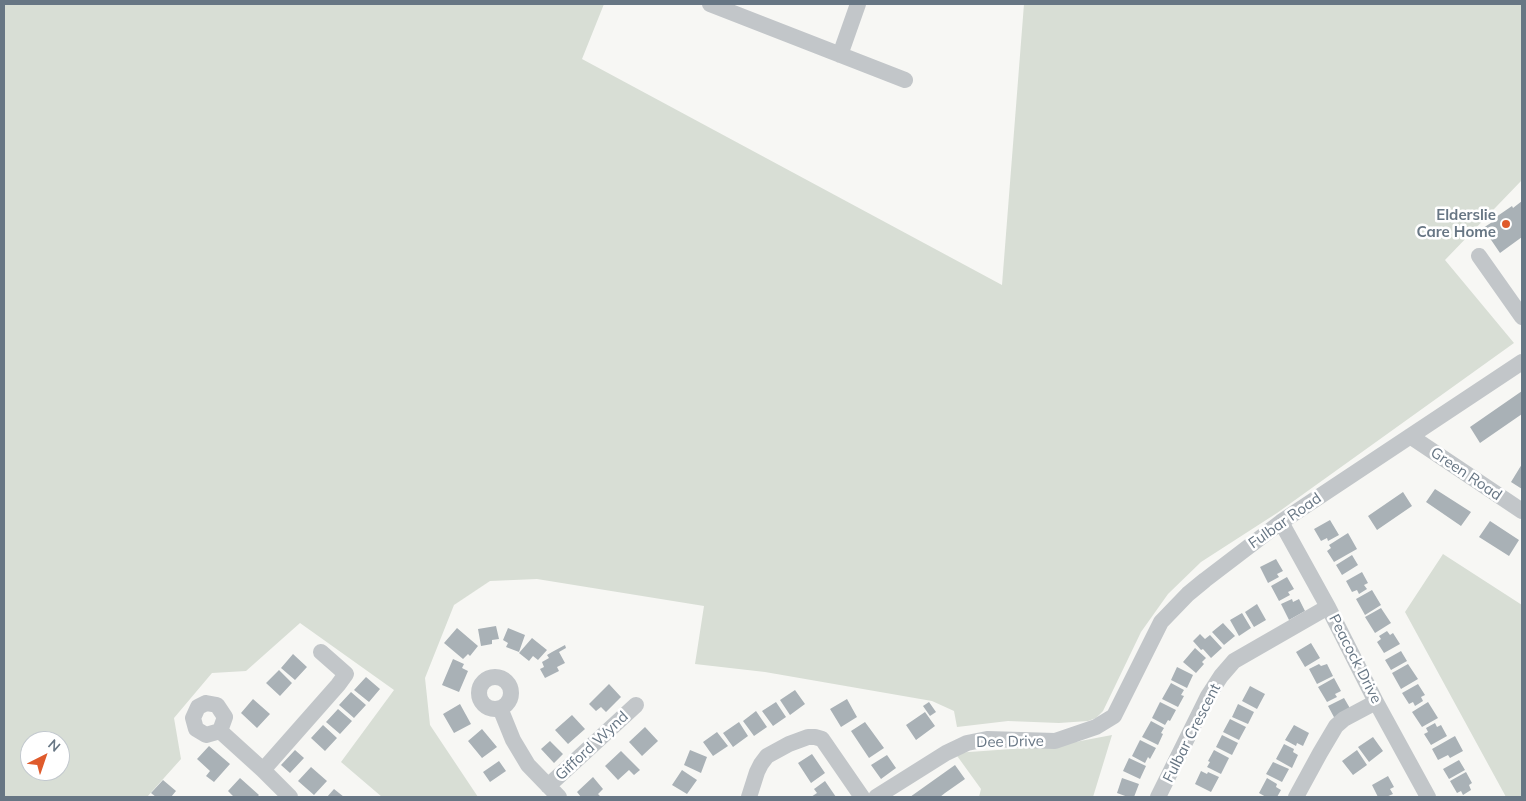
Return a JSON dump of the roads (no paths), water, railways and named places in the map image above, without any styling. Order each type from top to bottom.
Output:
[{"type":"street","points":[[710,4],[905,80]]},
{"type":"street","points":[[840,55],[858,4]]},
{"type":"street","points":[[1479,256],[1522,317]]},
{"type":"street","name":"Fulbar Road","points":[[1096,727],[1114,716],[1161,622],[1204,580],[1281,522],[1522,362]]},
{"type":"street","name":"Green Road","points":[[1410,436],[1522,511]]},
{"type":"street","name":"Peacock Drive","points":[[1281,522],[1428,797]]},
{"type":"street","name":"Fulbar Crescent","points":[[1158,797],[1208,696],[1234,661],[1328,607]]},
{"type":"street","points":[[263,770],[346,674],[321,652]]},
{"type":"street","points":[[1296,797],[1323,746],[1336,726],[1344,719],[1376,702]]},
{"type":"street","name":"Gifford Wynd","points":[[500,708],[513,740],[528,765],[553,792],[636,705]]},
{"type":"street","name":"Dee Drive","points":[[876,797],[946,752],[968,743],[986,739],[1055,741],[1096,727]]},
{"type":"street","points":[[220,731],[290,797]]},
{"type":"street","points":[[749,797],[757,772],[767,756],[789,744],[808,737],[815,737],[822,739],[862,797]]},
{"type":"place","name":"Elderslie Care Home","points":[[1506,224]]}]
